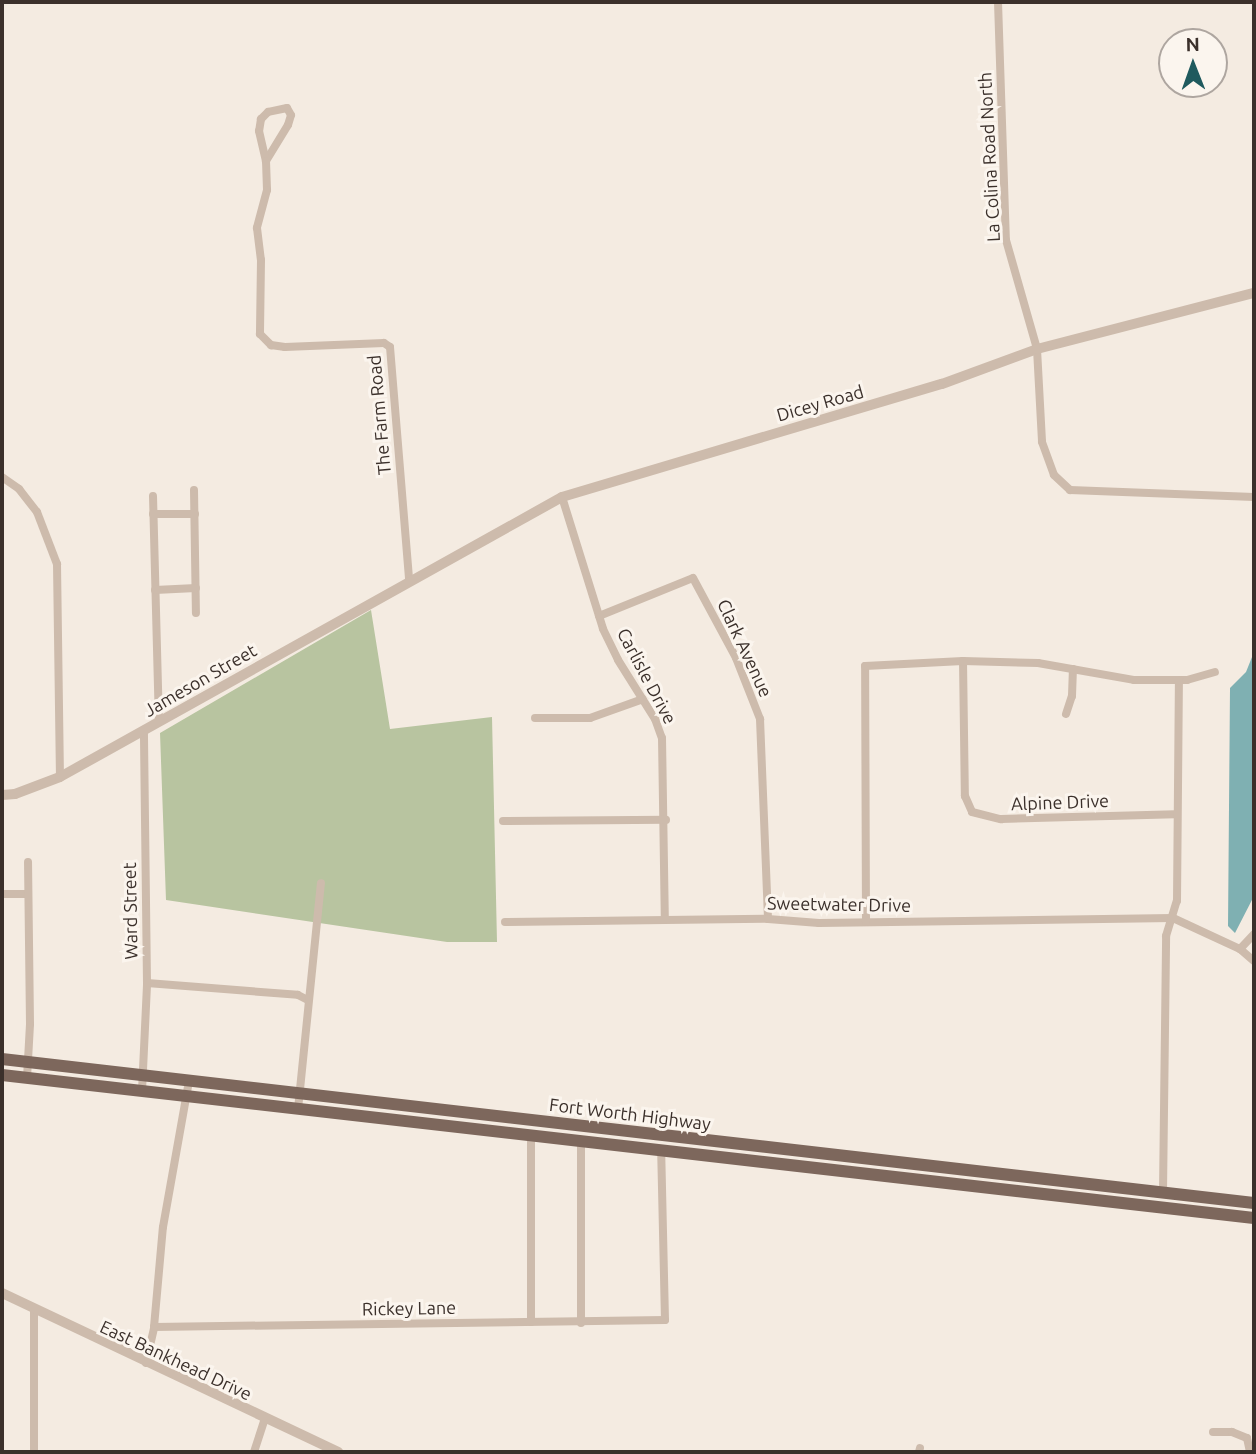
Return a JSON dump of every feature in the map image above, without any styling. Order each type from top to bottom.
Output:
[{"type":"main road","name":"Fort Worth Highway","points":[[2,1059],[1254,1203]]},
{"type":"main road","name":"Fort Worth Highway","points":[[2,1075],[1254,1218]]},
{"type":"main road","points":[[479,1130],[481,1114]]},
{"type":"main road","points":[[619,1146],[621,1130]]},
{"type":"main road","points":[[857,1157],[857,1173]]},
{"type":"main road","points":[[1008,1190],[1010,1174]]},
{"type":"main road","points":[[1099,1200],[1100,1186]]},
{"type":"main road","points":[[1238,1217],[1254,1213]]},
{"type":"street","name":"La Colina Road North","points":[[998,2],[1006,240],[1038,349],[1042,442],[1054,475],[1070,490],[1254,497]]},
{"type":"street","name":"The Farm Road","points":[[266,161],[288,125],[291,115],[288,108],[275,108],[261,120],[259,131],[266,161],[267,195],[257,229],[261,260],[258,277],[260,334],[271,345],[384,343],[390,347],[409,580]]},
{"type":"street","name":"Dicey Road","points":[[409,580],[562,497],[942,384],[1038,349],[1254,293]]},
{"type":"street","points":[[2,477],[19,489],[37,512],[57,564],[60,776]]},
{"type":"street","points":[[194,490],[196,613]]},
{"type":"street","points":[[153,496],[159,720]]},
{"type":"street","name":"Carlisle Drive","points":[[562,497],[599,616],[618,660],[655,719],[662,738],[666,820],[665,919]]},
{"type":"street","points":[[153,514],[195,514]]},
{"type":"street","name":"Clark Avenue","points":[[599,616],[693,578],[736,658],[760,719],[768,919]]},
{"type":"street","name":"Jameson Street","points":[[2,795],[15,794],[60,776],[409,580]]},
{"type":"street","points":[[155,590],[196,588]]},
{"type":"street","points":[[866,922],[866,666],[963,661],[1038,663],[1135,680],[1179,680],[1215,672]]},
{"type":"street","name":"Alpine Drive","points":[[963,661],[965,796],[972,812],[1001,819],[1175,814]]},
{"type":"street","points":[[1066,715],[1072,696],[1073,669]]},
{"type":"street","points":[[1163,1192],[1166,936],[1177,901],[1175,814],[1179,680]]},
{"type":"street","points":[[535,718],[590,718],[643,699]]},
{"type":"street","name":"Ward Street","points":[[142,1091],[147,983],[144,730]]},
{"type":"street","points":[[503,821],[666,820]]},
{"type":"street","points":[[27,1078],[30,1063],[28,862]]},
{"type":"street","points":[[298,1109],[321,883]]},
{"type":"street","points":[[2,894],[28,894]]},
{"type":"street","name":"Sweetwater Drive","points":[[505,922],[768,919],[819,923],[1173,918],[1240,949],[1254,961]]},
{"type":"street","points":[[1240,949],[1254,934]]},
{"type":"street","points":[[147,983],[298,995],[309,999]]},
{"type":"street","points":[[146,1363],[153,1327],[163,1227],[189,1081]]},
{"type":"street","points":[[531,1136],[531,1322]]},
{"type":"street","points":[[580,1323],[581,1141]]},
{"type":"street","name":"Rickey Lane","points":[[153,1327],[665,1320],[661,1150]]},
{"type":"street","name":"East Bankhead Drive","points":[[2,1293],[338,1452]]},
{"type":"street","points":[[34,1309],[34,1452]]},
{"type":"street","points":[[254,1452],[265,1419]]},
{"type":"street","points":[[1213,1433],[1232,1432],[1247,1438],[1251,1452]]},
{"type":"green space","points":[[371,610],[390,729],[492,717],[497,942],[447,942],[166,900],[160,733]]},
{"type":"water","points":[[1254,652],[1254,896],[1235,933],[1228,926],[1230,688],[1246,672]]}]
